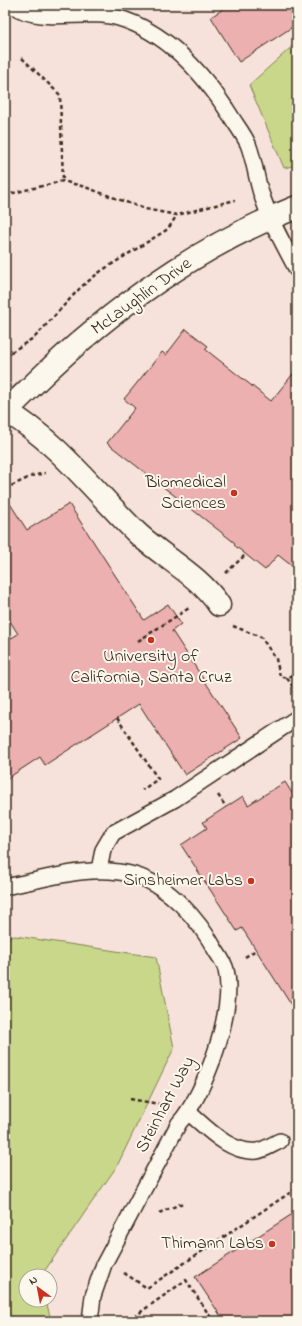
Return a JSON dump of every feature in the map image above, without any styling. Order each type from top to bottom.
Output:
[{"type":"main road","name":"McLaughlin Drive","points":[[6,412],[55,364],[96,328],[155,284],[202,254],[270,217],[297,207]]},
{"type":"main road","points":[[6,412],[26,424],[74,467],[138,534],[214,598]]},
{"type":"lane","points":[[12,5],[39,15],[91,14],[118,18],[149,31],[177,50],[197,69],[248,143],[270,217],[297,270]]},
{"type":"lane","points":[[99,870],[103,850],[113,833],[175,799],[297,718]]},
{"type":"lane","name":"Steinhart Way","points":[[5,887],[99,870],[134,875],[161,889],[191,913],[206,932],[226,970],[227,988],[224,1020],[209,1071],[188,1112],[179,1123],[104,1264],[93,1296],[90,1321]]},
{"type":"lane","points":[[188,1112],[221,1140],[237,1149],[257,1151],[280,1141]]},
{"type":"path","points":[[22,58],[60,95],[63,181]]},
{"type":"path","points":[[5,195],[63,181],[145,209],[177,215],[236,200]]},
{"type":"path","points":[[5,356],[35,337],[81,287],[101,271],[168,229],[177,215]]},
{"type":"path","points":[[5,489],[32,476],[74,467]]},
{"type":"path","points":[[138,641],[194,604],[214,598],[246,554]]},
{"type":"path","points":[[233,626],[262,637],[276,659],[280,676],[287,678],[297,694]]},
{"type":"path","points":[[287,678],[297,672]]},
{"type":"path","points":[[117,718],[158,779],[139,793]]},
{"type":"path","points":[[130,1099],[167,1106]]},
{"type":"path","points":[[122,1272],[147,1288],[297,1188]]},
{"type":"path","points":[[159,1213],[183,1203]]},
{"type":"path","points":[[128,1321],[186,1280],[215,1321],[222,1317]]},
{"type":"shaded area","name":"University of California, Santa Cruz","points":[[5,5],[297,5],[297,1321],[5,1321]]},
{"type":"green space","points":[[297,42],[297,165],[284,168],[249,85]]},
{"type":"green space","points":[[15,936],[156,957],[174,1048],[117,1166],[47,1268],[18,1268],[18,1308],[48,1308],[51,1321],[5,1321],[5,938]]},
{"type":"building","points":[[229,5],[297,5],[297,24],[239,62],[211,17]]},
{"type":"building","name":"Biomedical Sciences","points":[[186,329],[208,346],[205,349],[271,401],[297,369],[297,570],[278,555],[265,570],[234,545],[235,543],[107,443],[135,408],[124,399],[162,352],[166,355]]},
{"type":"building","points":[[5,496],[27,530],[69,504],[144,620],[168,604],[181,624],[172,631],[242,738],[185,775],[139,704],[45,765],[40,757],[5,780],[5,642],[18,634],[5,613]]},
{"type":"building","name":"Sinsheimer Labs","points":[[285,782],[297,801],[297,1014],[242,928],[237,931],[181,845],[207,828],[203,822],[243,796],[248,805]]},
{"type":"building","name":"Thimann Labs","points":[[297,1211],[297,1321],[224,1321],[195,1277]]},
{"type":"place","name":"Biomedical Sciences","points":[[234,493]]},
{"type":"place","name":"University of California, Santa Cruz","points":[[151,640]]},
{"type":"place","name":"Sinsheimer Labs","points":[[251,881]]},
{"type":"place","name":"Thimann Labs","points":[[272,1244]]}]
